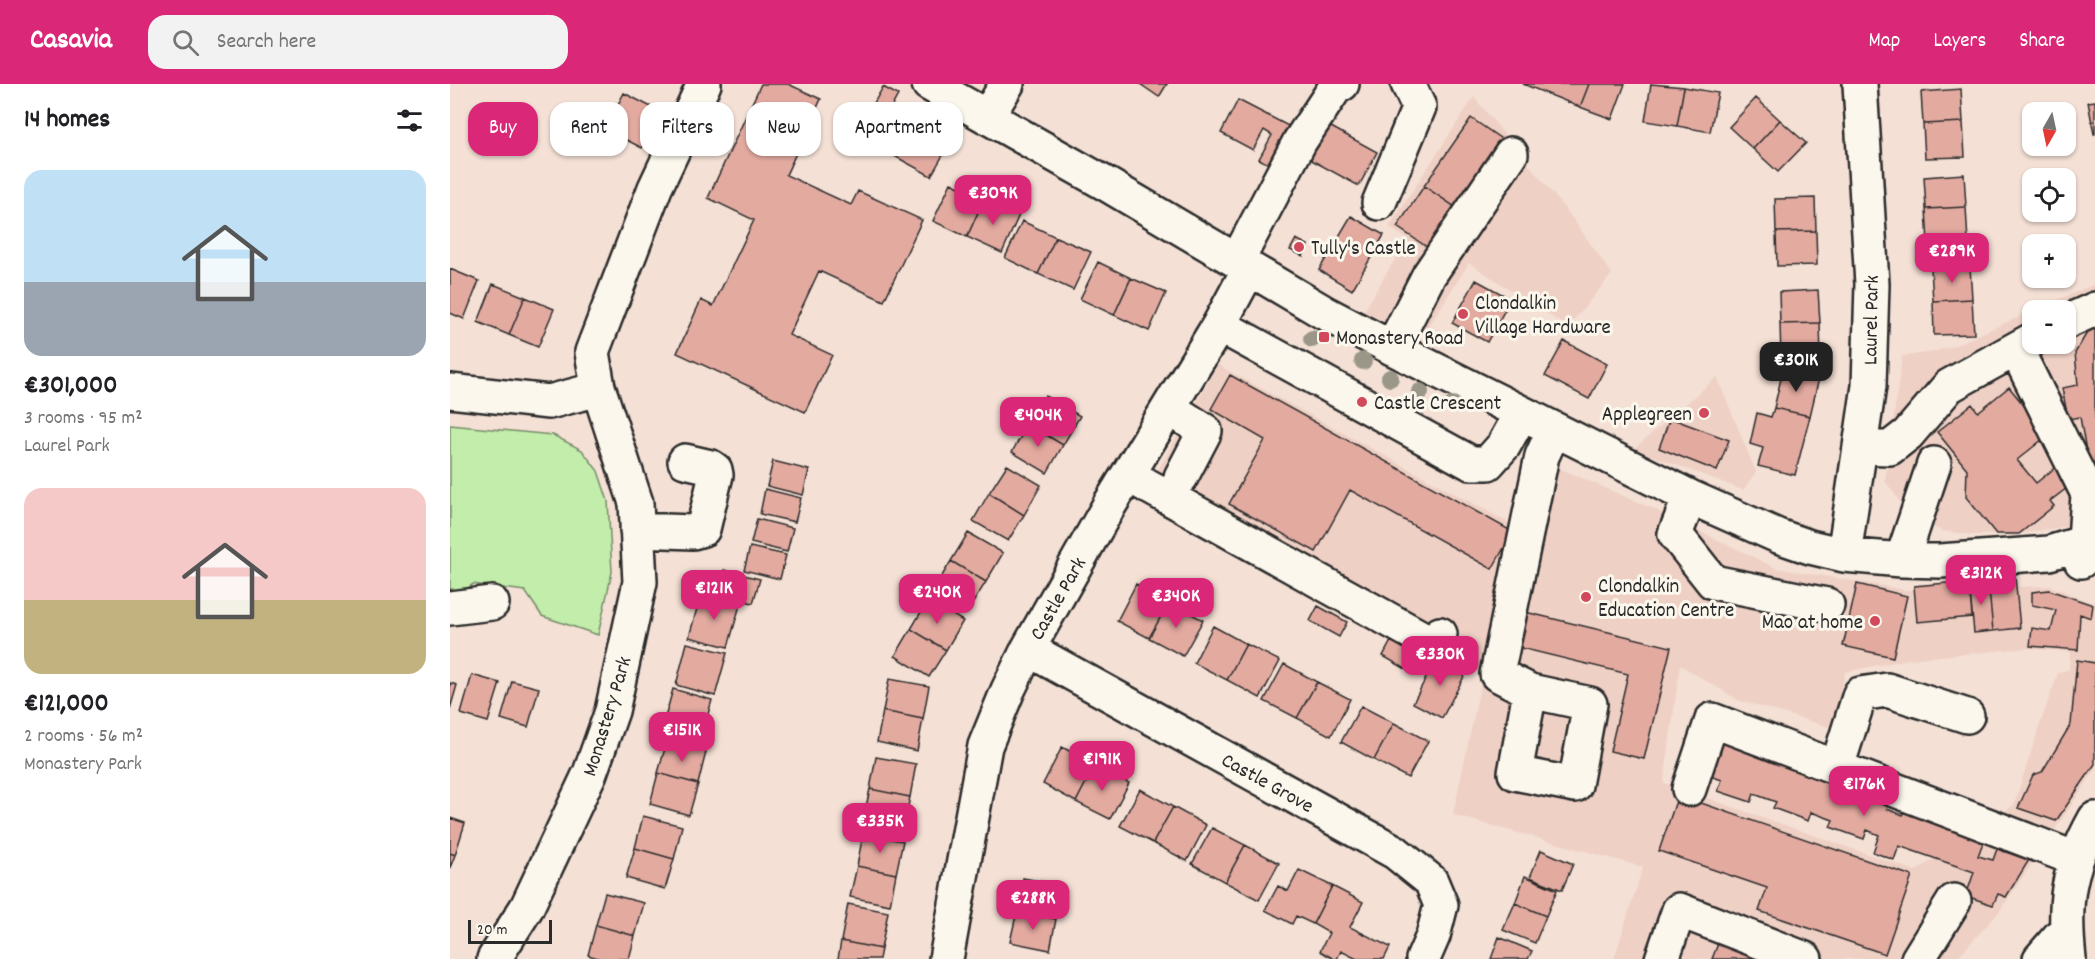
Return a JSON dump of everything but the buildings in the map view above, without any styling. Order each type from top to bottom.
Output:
[{"type":"street","name":"Monastery Park","points":[[494,959],[527,907],[590,773],[612,711],[640,582],[638,530],[636,503],[598,387],[592,352],[655,188],[704,84]]},
{"type":"street","points":[[929,84],[1325,313],[1521,414],[1690,497],[1778,536],[1810,547],[1844,555],[1902,560],[1959,560],[2049,553],[2089,553],[2088,494],[2028,354]]},
{"type":"street","points":[[987,117],[1007,84]]},
{"type":"street","name":"Castle Park","points":[[946,959],[985,746],[1008,690],[1028,649],[1128,476],[1219,325],[1243,265],[1300,141],[1335,88],[1342,84]]},
{"type":"street","points":[[1379,203],[1419,107],[1408,84]]},
{"type":"street","name":"Laurel Park","points":[[1844,555],[1869,386],[1872,284],[1860,84]]},
{"type":"street","points":[[1392,348],[1429,275],[1511,154]]},
{"type":"street","points":[[2076,318],[2095,309]]},
{"type":"street","points":[[1219,325],[1471,463],[1488,463],[1504,446],[1521,414]]},
{"type":"street","points":[[1860,447],[1890,448],[1908,434],[1949,386],[2022,346]]},
{"type":"street","points":[[450,391],[549,402],[598,387]]},
{"type":"street","points":[[1169,408],[1204,431],[1181,477]]},
{"type":"street","points":[[1530,691],[1497,674],[1542,456],[1554,430]]},
{"type":"street","points":[[638,530],[693,532],[703,529],[716,475],[715,470],[685,461]]},
{"type":"street","points":[[1902,560],[1934,464]]},
{"type":"street","points":[[1128,476],[1431,644],[1440,634]]},
{"type":"street","points":[[1690,497],[1675,534],[1713,582],[1827,605]]},
{"type":"street","points":[[450,608],[492,603]]},
{"type":"street","name":"Castle Grove","points":[[1028,649],[1395,852],[1431,881],[1441,905],[1423,959]]},
{"type":"street","points":[[1837,767],[1860,694],[1887,690],[1967,716]]},
{"type":"street","points":[[1689,789],[1712,720],[2076,859]]},
{"type":"street","points":[[2040,959],[2068,944],[2065,905],[2076,859],[2095,819]]},
{"type":"street","points":[[1918,959],[1954,901]]},
{"type":"street","points":[[1662,959],[1679,910],[1805,959]]},
{"type":"shaded area","points":[[1474,97],[1570,215],[1612,274],[1568,327],[1469,263],[1420,340],[1364,311],[1407,239],[1389,227]]},
{"type":"shaded area","points":[[2095,284],[2095,522],[2013,535],[1971,535],[1943,531],[1924,524],[1907,511],[1885,481],[1902,356],[1951,347],[2022,315],[2022,354],[2076,354],[2076,300],[2057,300]]},
{"type":"shaded area","points":[[1218,365],[1520,529],[1536,458],[1656,510],[1776,568],[1906,590],[2050,586],[2095,604],[2095,770],[1999,912],[1956,959],[1614,959],[1643,867],[1453,815],[1483,673],[1146,491]],"holes":[[[2028,648],[2070,652],[2069,669],[2058,673],[2014,805],[1916,871],[1664,783],[1680,665],[1738,700],[1836,729],[1845,672],[1909,659]]]},
{"type":"shaded area","name":"Applegreen","points":[[1717,377],[1756,472],[1743,490],[1634,449]]},
{"type":"green space","points":[[450,425],[553,435],[582,450],[598,471],[608,501],[612,572],[598,635],[542,616],[525,591],[473,584],[457,597],[450,596]]},
{"type":"place","name":"Tully's Castle","points":[[1299,247]]},
{"type":"place","name":"Clondalkin Village Hardware","points":[[1463,314]]},
{"type":"place","name":"Monastery Road","points":[[1324,337]]},
{"type":"place","name":"Castle Crescent","points":[[1362,402]]},
{"type":"place","name":"Applegreen","points":[[1704,413]]},
{"type":"place","name":"Clondalkin Education Centre","points":[[1586,597]]},
{"type":"place","name":"Mao at home","points":[[1875,621]]}]
